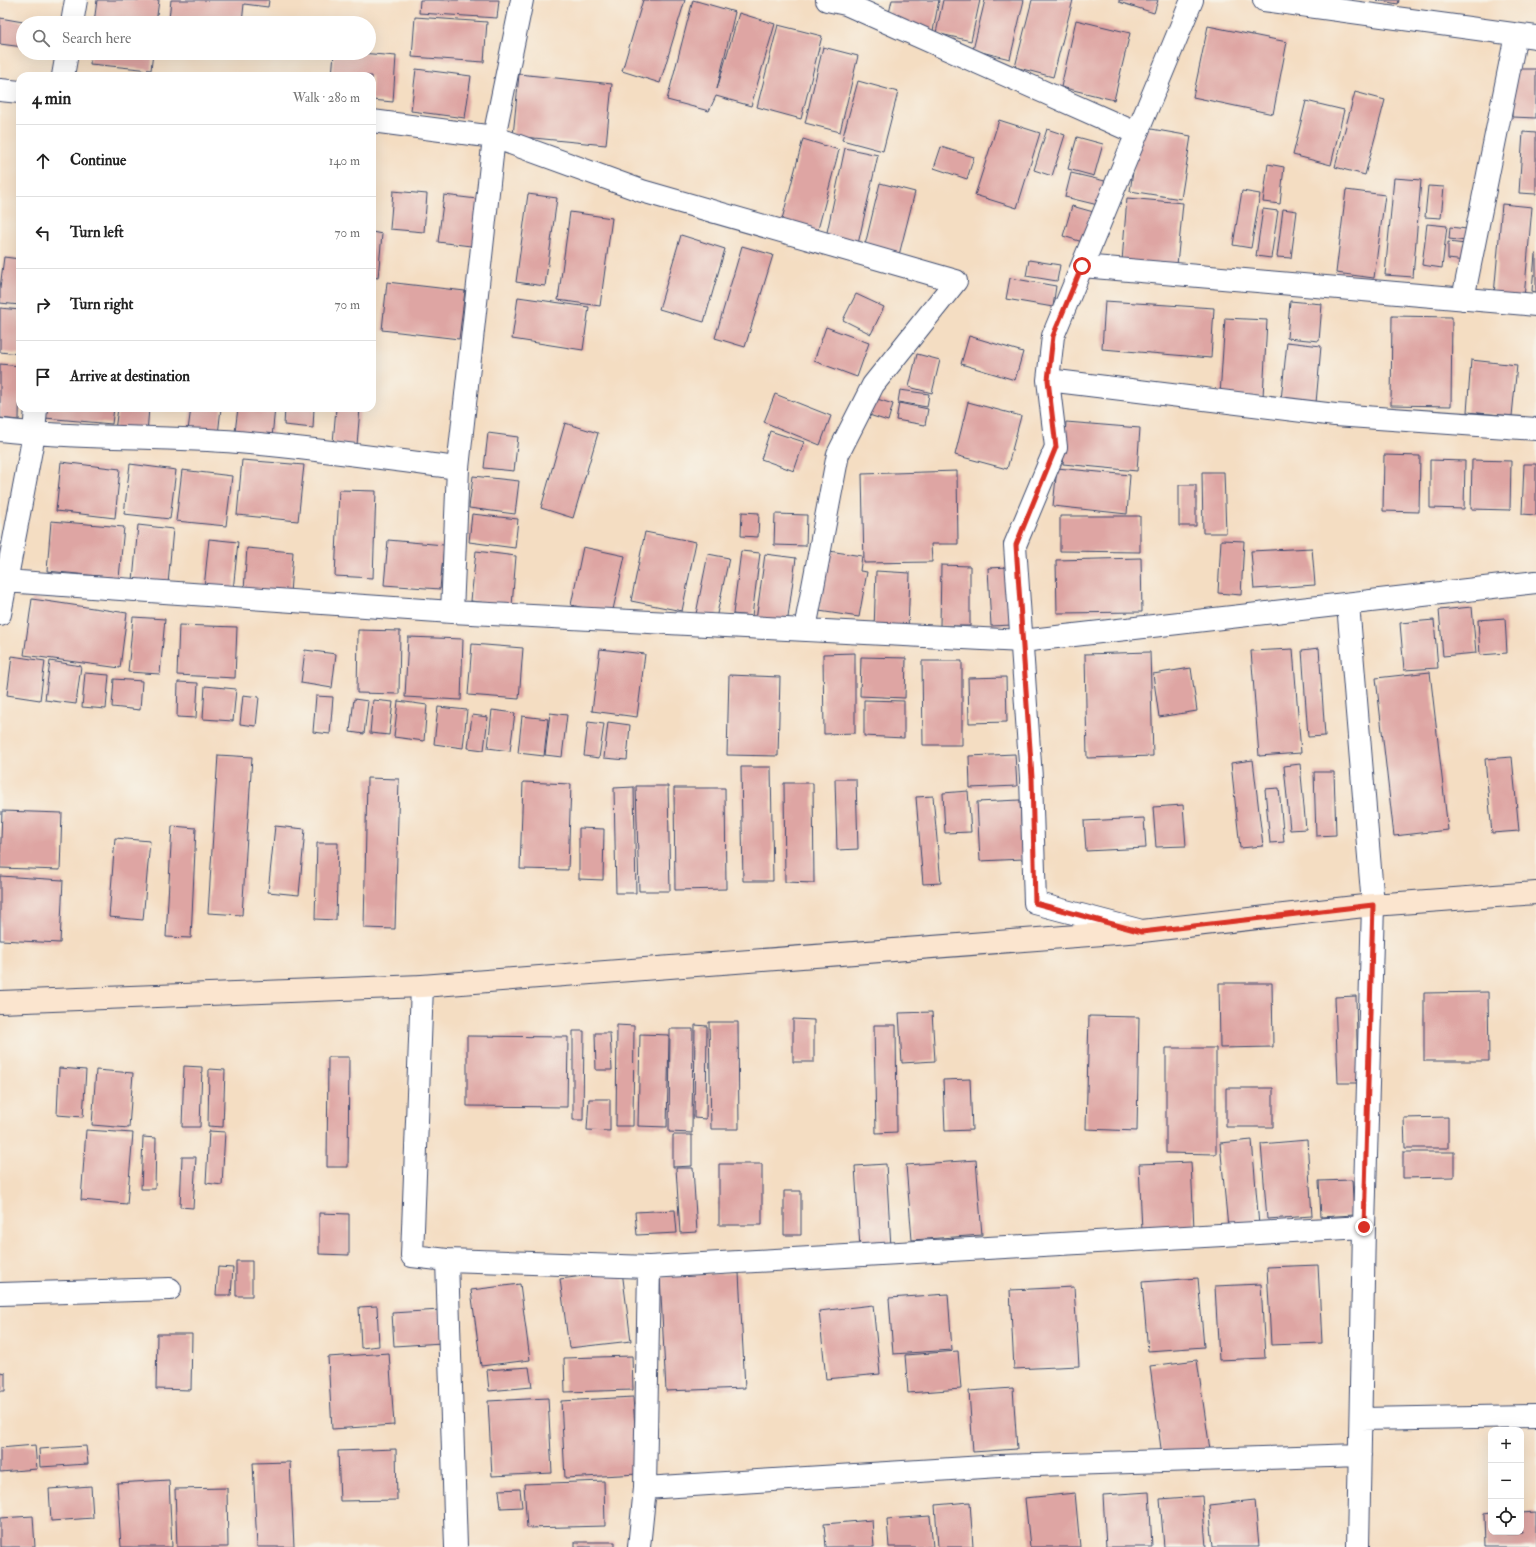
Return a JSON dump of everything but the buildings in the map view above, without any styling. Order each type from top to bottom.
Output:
[{"type":"main road","points":[[0,1002],[422,986],[1142,932],[1373,905],[1536,893]]},
{"type":"street","points":[[73,16],[76,0]]},
{"type":"street","points":[[452,612],[458,468],[494,137],[522,0]]},
{"type":"street","points":[[1142,932],[1035,903],[1032,778],[1016,545],[1056,447],[1048,380],[1053,336],[1192,0]]},
{"type":"street","points":[[1264,0],[1526,36],[1463,299]]},
{"type":"street","points":[[840,1],[1136,134]]},
{"type":"street","points":[[64,72],[66,60]]},
{"type":"street","points":[[0,90],[16,92]]},
{"type":"street","points":[[376,122],[494,137],[642,191],[956,282],[873,385],[838,454],[805,629]]},
{"type":"street","points":[[1082,266],[1536,305]]},
{"type":"street","points":[[1048,380],[1335,415],[1536,429]]},
{"type":"street","points":[[0,614],[5,581],[34,434],[36,412]]},
{"type":"street","points":[[0,430],[34,434],[238,442],[326,451],[458,468]]},
{"type":"street","points":[[5,581],[452,612],[1022,641],[1536,582]]},
{"type":"street","points":[[1348,604],[1373,905],[1364,1227],[1358,1547]]},
{"type":"street","points":[[422,986],[412,1256],[447,1260],[649,1267],[1364,1227]]},
{"type":"street","points":[[447,1260],[456,1547]]},
{"type":"street","points":[[639,1547],[645,1488],[649,1267]]},
{"type":"street","points":[[0,1294],[170,1289]]},
{"type":"street","points":[[1361,1418],[1536,1416]]},
{"type":"street","points":[[645,1488],[1000,1466],[1360,1455]]},
{"type":"route","points":[[1082,266],[1053,336],[1048,380],[1056,447],[1016,545],[1032,778],[1035,903],[1142,932],[1373,905],[1364,1227]]}]
